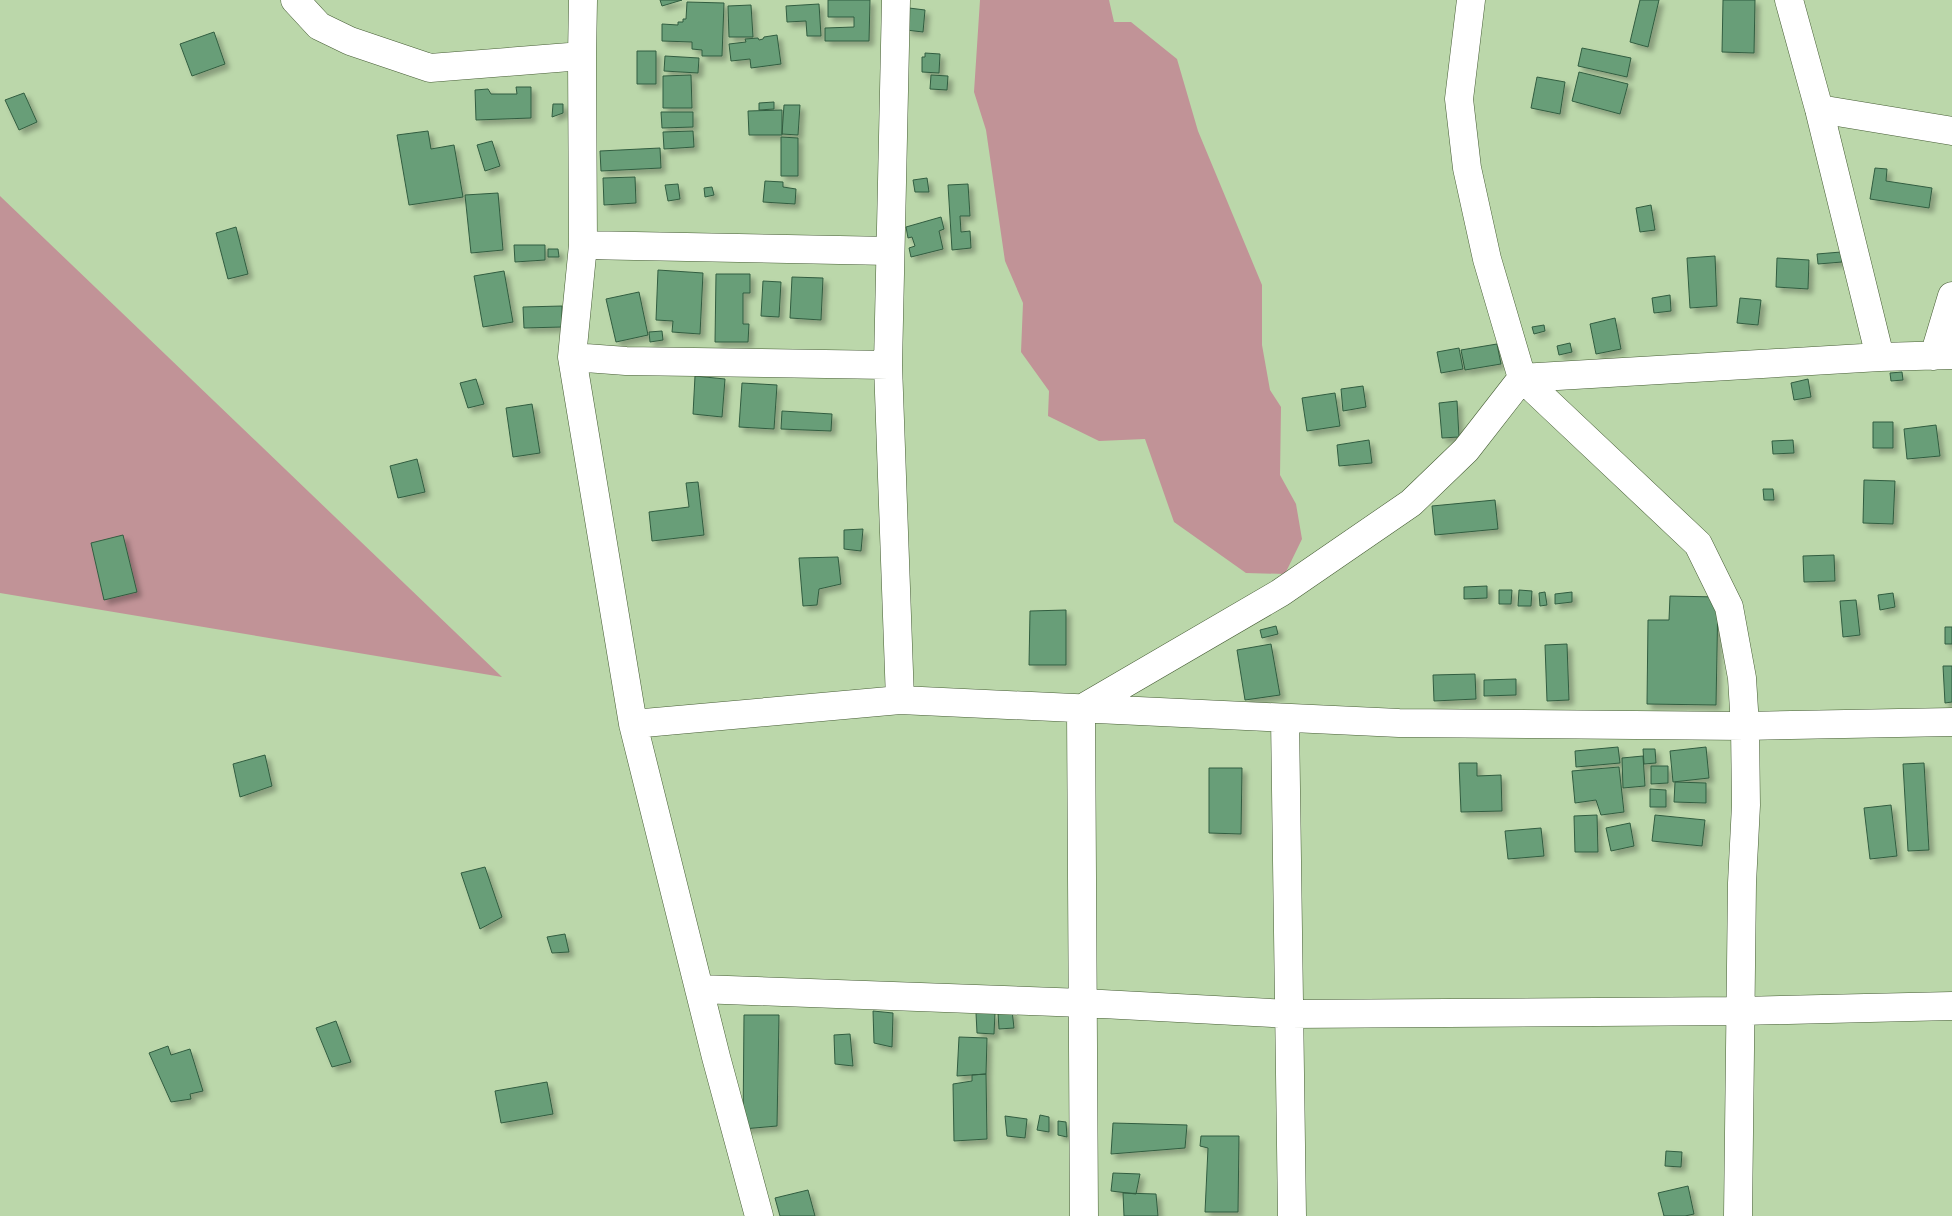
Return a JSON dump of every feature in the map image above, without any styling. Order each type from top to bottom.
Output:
[{"type":"street","points":[[295,0],[319,26],[350,41],[430,68],[582,56]]},
{"type":"street","points":[[583,0],[583,245],[572,357],[634,724],[699,989],[759,1216]]},
{"type":"street","points":[[896,0],[888,365],[900,700]]},
{"type":"street","points":[[1471,0],[1459,99],[1467,168],[1487,259],[1522,378],[1698,544],[1729,608],[1742,678],[1745,726],[1746,805],[1742,883],[1738,1216]]},
{"type":"street","points":[[1789,0],[1819,109],[1880,357]]},
{"type":"street","points":[[1819,109],[1952,131]]},
{"type":"street","points":[[583,245],[890,251]]},
{"type":"street","points":[[1082,709],[1280,593],[1411,502],[1466,450],[1522,378],[1943,355],[1952,296]]},
{"type":"street","points":[[572,357],[626,361],[888,365]]},
{"type":"street","points":[[634,724],[900,700],[1399,723],[1745,726],[1952,722]]},
{"type":"street","points":[[1082,709],[1084,1216]]},
{"type":"street","points":[[1285,718],[1292,1216]]},
{"type":"street","points":[[699,989],[1083,1003],[1289,1014],[1741,1011],[1952,1006]]},
{"type":"shaded area","points":[[980,0],[1109,0],[1114,22],[1131,22],[1177,59],[1198,131],[1262,285],[1262,345],[1270,390],[1281,407],[1280,475],[1296,504],[1302,539],[1285,574],[1246,573],[1174,522],[1145,439],[1099,441],[1048,416],[1049,391],[1021,352],[1023,303],[1005,261],[986,130],[974,92]]},
{"type":"shaded area","points":[[0,196],[502,677],[0,593]]},
{"type":"building","points":[[660,0],[682,0],[662,6]]},
{"type":"building","points":[[828,0],[870,0],[869,41],[825,41],[825,28],[854,27],[854,17],[828,17]]},
{"type":"building","points":[[1640,0],[1659,0],[1648,47],[1630,42]]},
{"type":"building","points":[[1723,0],[1755,0],[1754,53],[1722,52]]},
{"type":"building","points":[[687,2],[724,3],[722,56],[702,56],[702,50],[692,49],[692,42],[662,41],[662,24],[678,25],[678,22],[683,22],[683,19],[686,19]]},
{"type":"building","points":[[819,4],[821,36],[807,36],[806,21],[787,22],[786,6]]},
{"type":"building","points":[[751,5],[753,37],[729,37],[728,6]]},
{"type":"building","points":[[909,8],[925,10],[923,32],[906,30]]},
{"type":"building","points":[[214,32],[225,64],[192,76],[180,44]]},
{"type":"building","points":[[777,35],[781,64],[751,68],[750,59],[731,61],[729,44],[746,42],[745,39],[758,38],[759,40],[764,37]]},
{"type":"building","points":[[1582,48],[1631,58],[1627,77],[1578,66]]},
{"type":"building","points":[[637,51],[656,51],[656,84],[637,84]]},
{"type":"building","points":[[925,53],[940,54],[939,73],[922,72],[922,57],[925,57]]},
{"type":"building","points":[[665,56],[699,58],[698,73],[664,71]]},
{"type":"building","points":[[1579,72],[1628,84],[1620,114],[1572,101]]},
{"type":"building","points":[[691,75],[692,108],[663,108],[663,76]]},
{"type":"building","points":[[931,75],[948,76],[947,90],[930,89]]},
{"type":"building","points":[[1537,77],[1565,82],[1560,114],[1531,108]]},
{"type":"building","points":[[516,87],[531,87],[531,118],[476,120],[475,90],[488,89],[491,94],[517,94]]},
{"type":"building","points":[[24,93],[37,122],[19,130],[5,100]]},
{"type":"building","points":[[774,102],[774,109],[759,110],[759,103]]},
{"type":"building","points":[[553,104],[563,104],[563,113],[552,117]]},
{"type":"building","points":[[784,105],[800,105],[798,135],[782,134]]},
{"type":"building","points":[[782,110],[782,135],[749,135],[748,111]]},
{"type":"building","points":[[661,112],[693,112],[693,127],[662,128]]},
{"type":"building","points":[[428,131],[431,149],[454,145],[463,197],[409,205],[397,135]]},
{"type":"building","points":[[693,131],[694,147],[664,149],[663,132]]},
{"type":"building","points":[[781,137],[798,138],[798,176],[781,176]]},
{"type":"building","points":[[492,141],[500,166],[485,171],[477,145]]},
{"type":"building","points":[[660,148],[661,168],[601,171],[600,151]]},
{"type":"building","points":[[1875,168],[1887,169],[1886,181],[1932,188],[1929,208],[1870,199]]},
{"type":"building","points":[[635,177],[636,203],[604,205],[603,178]]},
{"type":"building","points":[[927,178],[929,192],[915,192],[913,180]]},
{"type":"building","points":[[765,181],[783,182],[783,187],[796,189],[795,204],[763,202]]},
{"type":"building","points":[[678,184],[680,199],[668,201],[665,185]]},
{"type":"building","points":[[968,184],[970,216],[960,216],[961,232],[970,231],[971,248],[952,250],[948,185]]},
{"type":"building","points":[[712,187],[714,195],[705,197],[704,188]]},
{"type":"building","points":[[498,193],[503,250],[471,253],[465,195]]},
{"type":"building","points":[[1651,205],[1655,230],[1640,232],[1636,208]]},
{"type":"building","points":[[941,217],[944,229],[939,231],[943,249],[911,257],[909,248],[915,246],[912,237],[908,238],[906,227]]},
{"type":"building","points":[[236,227],[248,274],[228,279],[216,233]]},
{"type":"building","points":[[514,245],[545,245],[545,260],[515,262]]},
{"type":"building","points":[[548,249],[558,249],[559,257],[548,257]]},
{"type":"building","points":[[1841,252],[1842,262],[1818,264],[1817,254]]},
{"type":"building","points":[[1715,256],[1717,306],[1690,308],[1687,258]]},
{"type":"building","points":[[1777,258],[1809,260],[1808,289],[1776,287]]},
{"type":"building","points":[[658,270],[703,273],[700,334],[672,332],[673,321],[656,320]]},
{"type":"building","points":[[504,271],[513,322],[483,327],[474,276]]},
{"type":"building","points":[[716,274],[750,274],[750,293],[743,293],[743,324],[749,324],[748,342],[715,342]]},
{"type":"building","points":[[792,277],[823,278],[821,320],[790,318]]},
{"type":"building","points":[[763,281],[781,282],[779,317],[761,316]]},
{"type":"building","points":[[639,292],[648,335],[616,342],[606,299]]},
{"type":"building","points":[[1670,295],[1671,311],[1654,313],[1652,298]]},
{"type":"building","points":[[1740,298],[1761,300],[1758,325],[1737,323]]},
{"type":"building","points":[[562,306],[562,327],[524,328],[523,307]]},
{"type":"building","points":[[1615,318],[1621,349],[1596,354],[1590,324]]},
{"type":"building","points":[[1544,325],[1545,331],[1534,334],[1532,327]]},
{"type":"building","points":[[662,331],[663,340],[650,342],[649,332]]},
{"type":"building","points":[[1570,343],[1572,352],[1559,355],[1557,346]]},
{"type":"building","points":[[1497,344],[1501,364],[1465,370],[1461,350]]},
{"type":"building","points":[[1459,348],[1463,369],[1441,373],[1437,352]]},
{"type":"building","points":[[1902,372],[1903,380],[1891,381],[1890,373]]},
{"type":"building","points":[[695,376],[725,379],[722,417],[693,414]]},
{"type":"building","points":[[476,379],[484,404],[468,408],[460,383]]},
{"type":"building","points":[[1808,379],[1811,397],[1794,400],[1791,383]]},
{"type":"building","points":[[742,383],[777,385],[774,429],[739,427]]},
{"type":"building","points":[[1363,386],[1366,407],[1343,411],[1341,389]]},
{"type":"building","points":[[1335,393],[1340,426],[1307,431],[1302,398]]},
{"type":"building","points":[[1457,401],[1459,437],[1442,438],[1439,403]]},
{"type":"building","points":[[532,404],[540,453],[513,457],[506,408]]},
{"type":"building","points":[[782,411],[832,414],[831,431],[781,429]]},
{"type":"building","points":[[1873,422],[1893,422],[1893,448],[1873,448]]},
{"type":"building","points":[[1936,425],[1940,456],[1907,459],[1904,429]]},
{"type":"building","points":[[1369,440],[1372,463],[1339,466],[1337,445]]},
{"type":"building","points":[[1793,440],[1794,453],[1773,454],[1772,441]]},
{"type":"building","points":[[417,459],[425,492],[398,498],[390,466]]},
{"type":"building","points":[[1864,480],[1895,481],[1893,524],[1863,523]]},
{"type":"building","points":[[698,482],[704,535],[652,541],[649,512],[689,507],[686,483]]},
{"type":"building","points":[[1763,489],[1773,489],[1774,500],[1764,500]]},
{"type":"building","points":[[1495,500],[1498,529],[1435,535],[1432,506]]},
{"type":"building","points":[[863,529],[861,551],[844,549],[844,530]]},
{"type":"building","points":[[123,535],[137,592],[104,600],[91,543]]},
{"type":"building","points":[[1834,555],[1835,581],[1804,582],[1803,556]]},
{"type":"building","points":[[838,557],[841,584],[819,589],[817,605],[803,606],[799,558]]},
{"type":"building","points":[[1487,586],[1487,598],[1464,599],[1464,587]]},
{"type":"building","points":[[1499,590],[1512,590],[1511,604],[1499,604]]},
{"type":"building","points":[[1519,590],[1532,591],[1531,606],[1518,606]]},
{"type":"building","points":[[1545,592],[1547,605],[1540,606],[1539,593]]},
{"type":"building","points":[[1572,592],[1572,602],[1555,604],[1555,594]]},
{"type":"building","points":[[1893,593],[1895,607],[1880,610],[1878,595]]},
{"type":"building","points":[[1670,596],[1718,597],[1716,705],[1647,704],[1648,620],[1669,620]]},
{"type":"building","points":[[1856,600],[1860,635],[1843,637],[1840,601]]},
{"type":"building","points":[[1066,610],[1066,665],[1029,665],[1030,611]]},
{"type":"building","points":[[1276,626],[1278,634],[1262,638],[1260,630]]},
{"type":"building","points":[[1945,627],[1952,627],[1952,644],[1945,644]]},
{"type":"building","points":[[1271,644],[1280,695],[1245,700],[1237,650]]},
{"type":"building","points":[[1567,644],[1569,700],[1547,701],[1545,645]]},
{"type":"building","points":[[1943,666],[1952,666],[1952,702],[1945,703]]},
{"type":"building","points":[[1475,674],[1476,699],[1434,701],[1433,675]]},
{"type":"building","points":[[1516,679],[1516,695],[1484,696],[1484,680]]},
{"type":"building","points":[[1618,747],[1620,763],[1576,767],[1575,751]]},
{"type":"building","points":[[1706,747],[1709,778],[1673,782],[1670,751]]},
{"type":"building","points":[[1643,749],[1655,749],[1656,763],[1644,764]]},
{"type":"building","points":[[265,755],[272,786],[240,797],[233,764]]},
{"type":"building","points":[[1643,756],[1645,786],[1623,788],[1622,758]]},
{"type":"building","points":[[1459,763],[1477,763],[1477,776],[1501,775],[1502,811],[1461,812]]},
{"type":"building","points":[[1924,763],[1929,850],[1908,851],[1903,764]]},
{"type":"building","points":[[1651,766],[1668,766],[1668,783],[1651,784]]},
{"type":"building","points":[[1619,767],[1624,812],[1601,815],[1596,800],[1575,803],[1572,771]]},
{"type":"building","points":[[1209,768],[1242,768],[1241,834],[1209,833]]},
{"type":"building","points":[[1675,782],[1706,783],[1706,803],[1674,802]]},
{"type":"building","points":[[1650,789],[1666,790],[1666,807],[1650,807]]},
{"type":"building","points":[[1891,805],[1897,856],[1870,859],[1864,808]]},
{"type":"building","points":[[1597,815],[1598,852],[1575,852],[1574,816]]},
{"type":"building","points":[[1655,815],[1705,820],[1702,846],[1652,841]]},
{"type":"building","points":[[1630,823],[1634,846],[1611,851],[1606,828]]},
{"type":"building","points":[[1541,828],[1544,856],[1508,859],[1505,831]]},
{"type":"building","points":[[485,867],[502,917],[480,929],[461,873]]},
{"type":"building","points":[[565,934],[569,952],[552,953],[547,937]]},
{"type":"building","points":[[1012,1010],[1014,1028],[999,1029],[998,1013]]},
{"type":"building","points":[[873,1011],[893,1013],[892,1047],[874,1043]]},
{"type":"building","points":[[976,1013],[995,1013],[994,1034],[977,1033]]},
{"type":"building","points":[[744,1015],[779,1015],[777,1126],[743,1129]]},
{"type":"building","points":[[336,1021],[351,1062],[332,1067],[316,1028]]},
{"type":"building","points":[[850,1034],[853,1066],[835,1064],[834,1035]]},
{"type":"building","points":[[959,1037],[987,1038],[986,1074],[957,1076]]},
{"type":"building","points":[[168,1046],[171,1055],[190,1049],[203,1091],[190,1094],[191,1099],[171,1102],[149,1053]]},
{"type":"building","points":[[986,1074],[987,1139],[954,1141],[953,1084],[972,1081],[972,1075]]},
{"type":"building","points":[[547,1082],[553,1114],[501,1123],[495,1091]]},
{"type":"building","points":[[1040,1115],[1049,1117],[1049,1132],[1037,1130]]},
{"type":"building","points":[[1005,1116],[1027,1119],[1025,1138],[1007,1136]]},
{"type":"building","points":[[1058,1121],[1066,1122],[1067,1137],[1058,1135]]},
{"type":"building","points":[[1113,1123],[1187,1125],[1185,1148],[1111,1154]]},
{"type":"building","points":[[1201,1136],[1239,1136],[1238,1212],[1205,1212],[1208,1148],[1200,1146]]},
{"type":"building","points":[[1666,1151],[1682,1152],[1681,1167],[1665,1166]]},
{"type":"building","points":[[1113,1173],[1140,1174],[1136,1194],[1111,1191]]},
{"type":"building","points":[[1688,1186],[1694,1214],[1664,1216],[1658,1193]]},
{"type":"building","points":[[808,1190],[815,1216],[780,1216],[775,1198]]},
{"type":"building","points":[[1123,1193],[1156,1194],[1158,1216],[1124,1216]]}]
